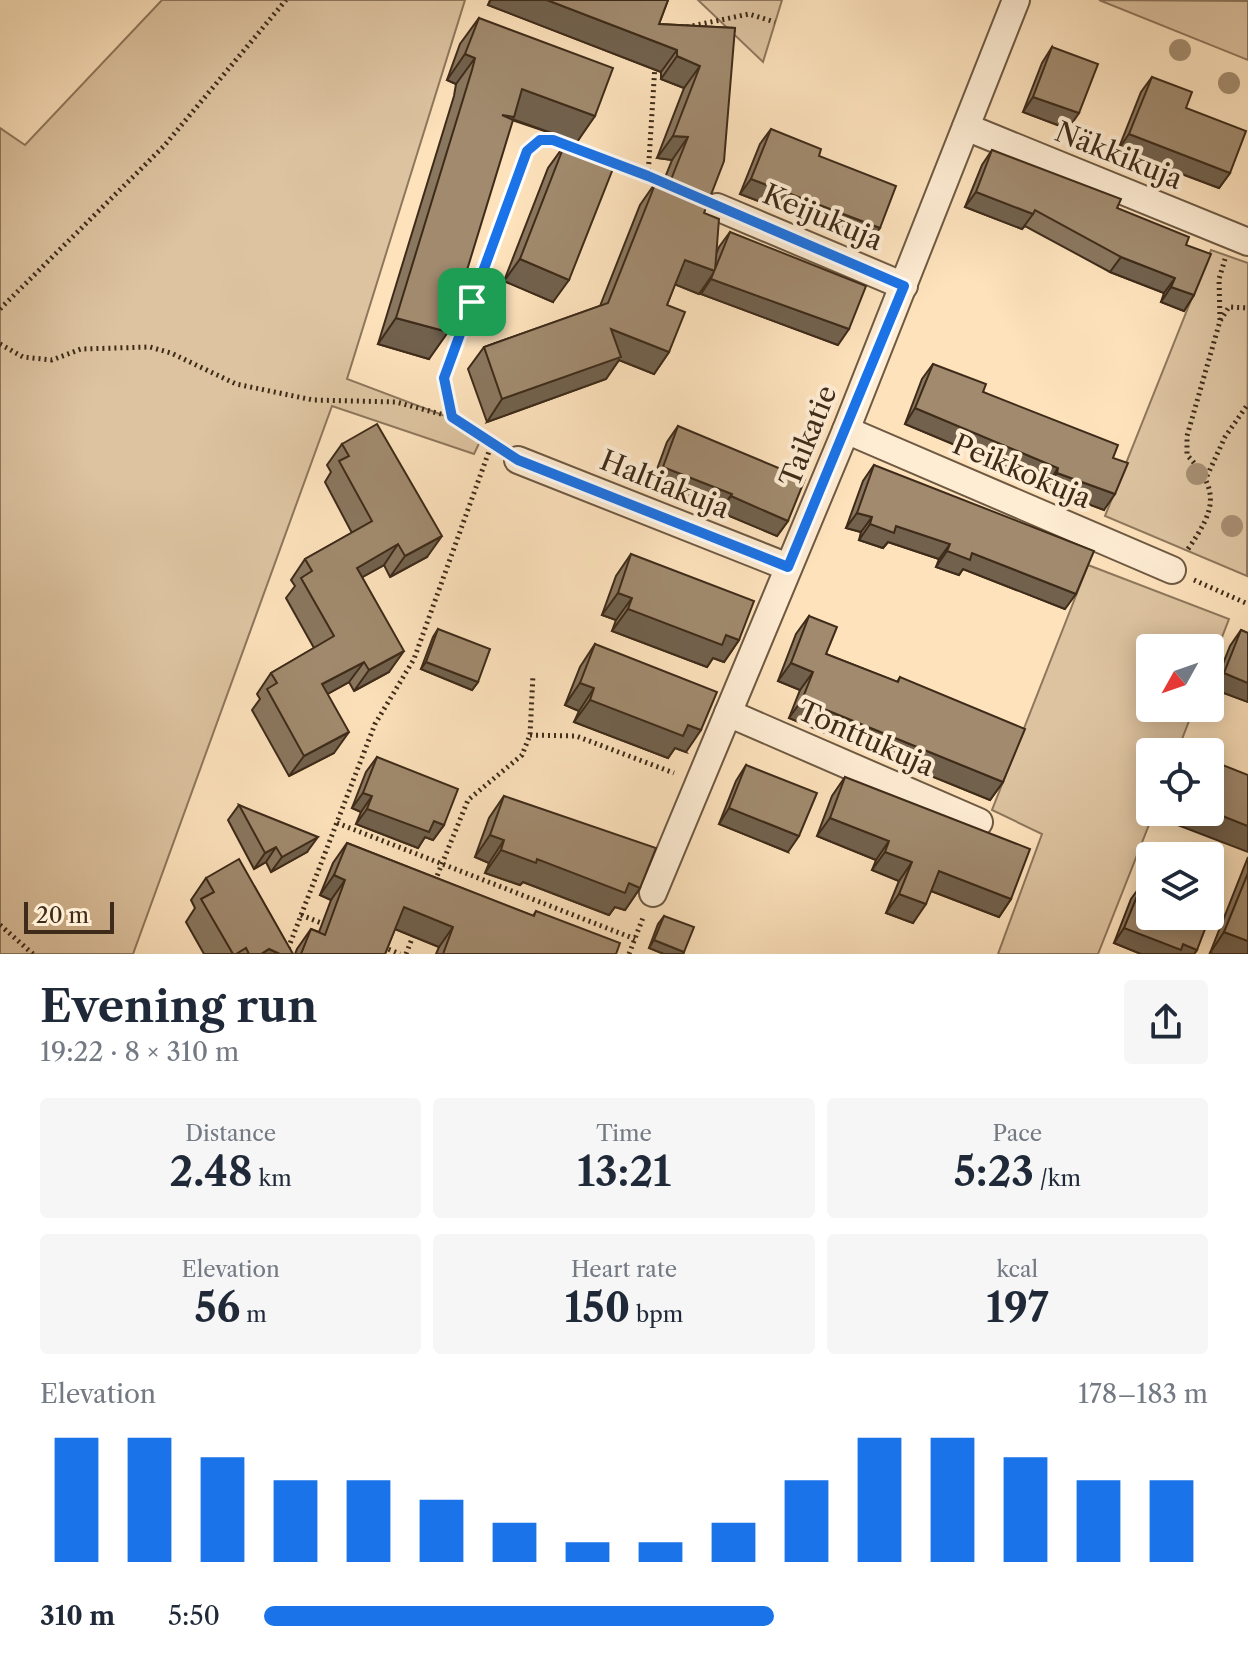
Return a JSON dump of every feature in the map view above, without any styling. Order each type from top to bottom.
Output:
[{"type":"street","name":"Taikatie","points":[[653,893],[846,430],[1016,0]]},
{"type":"street","name":"Näkkikuja","points":[[966,127],[1240,239]]},
{"type":"street","name":"Keijukuja","points":[[717,207],[904,286]]},
{"type":"street","name":"Peikkokuja","points":[[846,430],[1172,570]]},
{"type":"street","name":"Haltiakuja","points":[[518,460],[788,567]]},
{"type":"street","name":"Tonttukuja","points":[[728,713],[979,822]]},
{"type":"path","points":[[0,309],[164,146],[286,0]]},
{"type":"path","points":[[684,28],[749,14],[775,22]]},
{"type":"path","points":[[648,176],[655,56]]},
{"type":"path","points":[[452,417],[444,378],[527,151],[540,140],[553,140],[676,189]]},
{"type":"path","points":[[1220,321],[1219,279],[1240,239]]},
{"type":"path","points":[[1248,308],[1229,307],[1220,321],[1187,436],[1187,455],[1207,476],[1213,496],[1204,527],[1172,570],[1248,604]]},
{"type":"path","points":[[0,344],[23,357],[52,360],[81,349],[150,347],[171,353],[236,384],[313,400],[396,402],[452,417],[518,460]]},
{"type":"path","points":[[1207,476],[1225,437],[1248,404]]},
{"type":"path","points":[[286,954],[375,724],[414,659],[492,443]]},
{"type":"path","points":[[432,889],[468,800],[522,755],[530,735],[533,675]]},
{"type":"path","points":[[530,735],[576,736],[686,778]]},
{"type":"path","points":[[337,823],[635,939]]},
{"type":"path","points":[[629,954],[653,893]]},
{"type":"path","points":[[301,915],[343,932]]},
{"type":"path","points":[[0,925],[33,954]]},
{"type":"path","points":[[372,943],[403,954],[416,928]]},
{"type":"shaded area","points":[[162,0],[465,0],[347,379],[485,431],[474,454],[332,406],[133,954],[0,954],[0,128],[25,145]]},
{"type":"shaded area","points":[[698,0],[782,0],[763,62]]},
{"type":"shaded area","points":[[1099,0],[1248,1],[1248,60]]},
{"type":"shaded area","points":[[1211,250],[1248,263],[1247,576],[1105,516]]},
{"type":"shaded area","points":[[1088,565],[1229,619],[1223,634],[1136,634],[1136,722],[1189,722],[1182,738],[1136,738],[1136,826],[1148,826],[1142,842],[1136,842],[1136,858],[1098,954],[998,954],[1042,834],[992,810]]},
{"type":"building","points":[[547,0],[668,0],[659,24],[735,28],[724,161],[704,213],[719,219],[715,271],[685,260],[667,305],[685,312],[669,352],[611,329],[621,357],[502,399],[484,347],[608,303],[656,182],[668,187],[688,137],[673,136],[700,66],[677,56],[677,50]]},
{"type":"building","points":[[479,18],[613,68],[595,116],[522,89],[514,117],[502,115],[513,120],[448,332],[396,318],[472,70],[475,58],[465,54]]},
{"type":"building","points":[[1052,47],[1098,64],[1079,113],[1033,97]]},
{"type":"building","points":[[1152,77],[1192,92],[1186,108],[1246,131],[1230,173],[1129,134]]},
{"type":"building","points":[[771,129],[821,149],[819,156],[896,186],[880,228],[751,179]]},
{"type":"building","points":[[564,146],[614,166],[569,280],[520,259]]},
{"type":"building","points":[[992,150],[1121,199],[1117,208],[1189,237],[1186,245],[1211,254],[1194,295],[1171,287],[1175,278],[1121,257],[1035,210],[1033,214],[976,192]]},
{"type":"building","points":[[730,232],[866,286],[849,329],[711,279]]},
{"type":"building","points":[[933,364],[986,384],[983,392],[1118,445],[1113,458],[1128,463],[1115,494],[1057,473],[1058,468],[915,408]]},
{"type":"building","points":[[377,424],[442,536],[405,556],[398,544],[357,568],[404,651],[369,670],[364,662],[322,684],[349,732],[304,756],[267,689],[277,683],[271,673],[334,636],[301,578],[312,571],[305,559],[372,521],[339,461],[349,456],[342,444]]},
{"type":"building","points":[[678,426],[805,479],[788,521],[732,494],[663,467]]},
{"type":"building","points":[[874,465],[1094,551],[1076,594],[972,553],[970,560],[947,551],[950,544],[896,526],[894,533],[870,524],[872,517],[857,513]]},
{"type":"building","points":[[631,554],[754,601],[739,640],[726,635],[722,645],[628,609],[632,598],[618,593]]},
{"type":"building","points":[[809,616],[837,627],[826,654],[898,682],[900,677],[1025,729],[1003,782],[802,700],[813,672],[791,663]]},
{"type":"building","points":[[438,629],[490,649],[478,682],[426,662]]},
{"type":"building","points":[[1241,630],[1248,633],[1248,683],[1224,673]]},
{"type":"building","points":[[595,644],[717,692],[701,730],[688,725],[683,736],[590,700],[594,688],[580,683]]},
{"type":"building","points":[[377,757],[458,789],[444,825],[434,821],[429,832],[367,809],[372,796],[363,793]]},
{"type":"building","points":[[746,765],[817,793],[799,836],[729,808]]},
{"type":"building","points":[[1224,766],[1248,775],[1248,826],[1224,817]]},
{"type":"building","points":[[845,777],[1030,849],[1011,899],[939,871],[926,904],[899,894],[912,862],[885,852],[889,841],[830,818]]},
{"type":"building","points":[[504,796],[656,848],[640,888],[629,883],[625,893],[537,859],[536,863],[501,850],[504,840],[490,835]]},
{"type":"building","points":[[239,805],[318,837],[282,857],[276,847],[265,853]]},
{"type":"building","points":[[347,843],[534,916],[536,911],[620,943],[616,954],[443,954],[453,927],[404,907],[385,954],[301,954],[311,929],[325,935],[345,880],[334,875]]},
{"type":"building","points":[[239,859],[293,954],[280,954],[269,949],[261,954],[249,954],[246,948],[233,954],[201,899],[214,892],[206,878]]},
{"type":"building","points":[[1248,873],[1248,941],[1224,932]]},
{"type":"building","points":[[1136,899],[1136,930],[1205,930],[1197,950],[1183,944],[1181,950],[1124,928]]},
{"type":"building","points":[[664,916],[694,927],[684,952],[654,940]]},
{"type":"route","points":[[540,140],[553,140],[648,176],[904,286],[788,567],[518,460],[452,417],[444,378],[472,302],[527,151],[540,140]]}]
